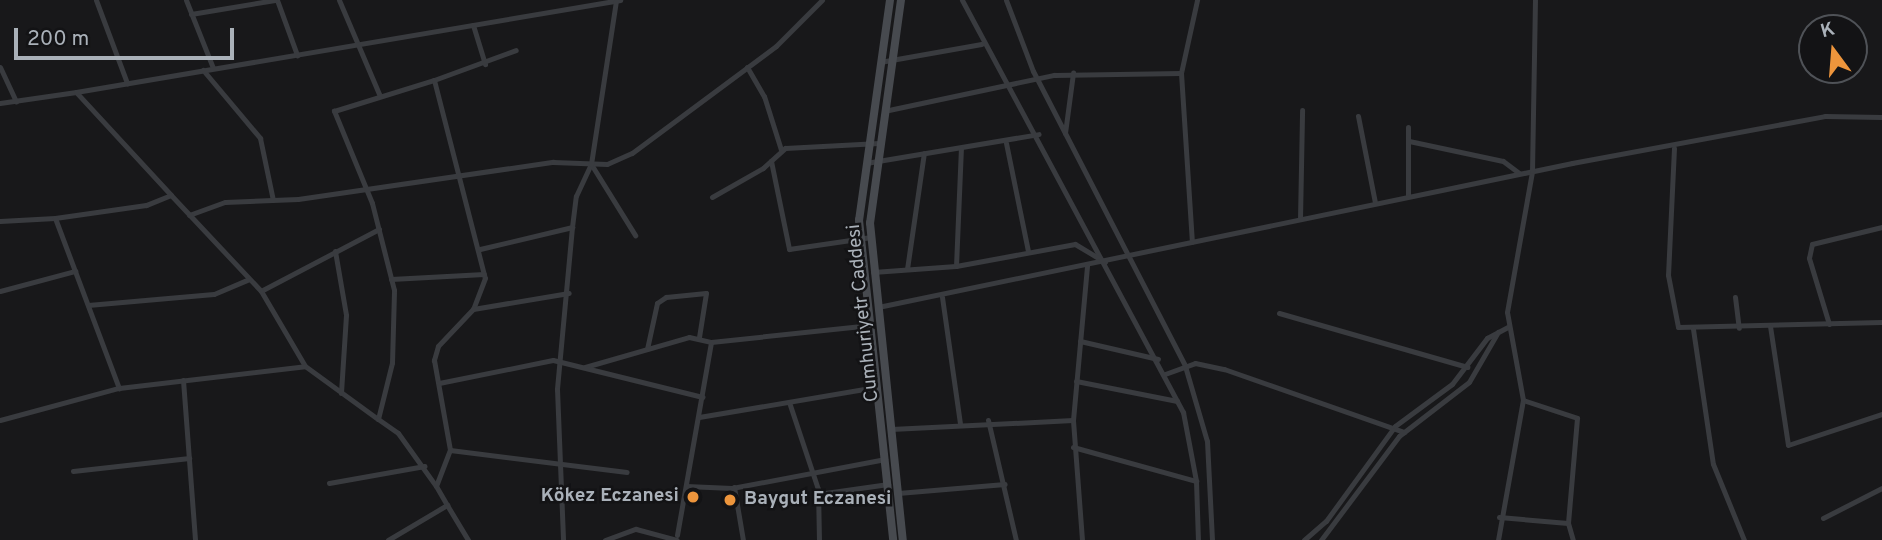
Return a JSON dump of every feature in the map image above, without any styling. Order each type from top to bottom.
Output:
[{"type":"main road","points":[[890,0],[885,63],[863,163],[860,239],[875,325],[877,387],[893,540]]},
{"type":"main road","name":"Cumhuriyetr Caddesi","points":[[901,0],[885,63],[884,111],[876,161],[871,237],[872,272],[878,307],[875,325],[892,429],[903,540]]},
{"type":"street","points":[[96,0],[127,83]]},
{"type":"street","points":[[186,0],[213,68]]},
{"type":"street","points":[[191,14],[276,0],[297,55]]},
{"type":"street","points":[[339,0],[380,96]]},
{"type":"street","points":[[0,103],[617,0],[591,164],[576,196],[572,227],[569,293],[559,361],[563,540]]},
{"type":"street","points":[[189,215],[225,202],[273,201],[553,162],[591,164],[632,153],[747,67],[822,0]]},
{"type":"street","points":[[962,0],[981,44],[1039,134],[1158,359],[1177,401],[1196,481],[1198,540]]},
{"type":"street","points":[[1006,0],[1037,79],[1185,366],[1207,440],[1212,540]]},
{"type":"street","points":[[1192,242],[1181,73],[1197,0]]},
{"type":"street","points":[[1498,540],[1499,517],[1523,400],[1508,327],[1532,171],[1535,0]]},
{"type":"street","points":[[473,25],[485,64]]},
{"type":"street","points":[[885,63],[981,44]]},
{"type":"street","points":[[378,419],[397,317],[379,229],[366,188],[334,111],[485,64],[516,50]]},
{"type":"street","points":[[0,67],[16,101]]},
{"type":"street","points":[[747,67],[764,96],[781,150]]},
{"type":"street","points":[[204,70],[260,138],[273,201]]},
{"type":"street","points":[[1065,133],[1073,73]]},
{"type":"street","points":[[884,111],[1008,89],[1037,79],[1073,73],[1181,73]]},
{"type":"street","points":[[434,80],[463,176],[484,274],[472,309],[438,346],[439,383],[450,450],[436,486]]},
{"type":"street","points":[[76,92],[261,291],[304,366],[378,419],[424,466],[468,540]]},
{"type":"street","points":[[1300,219],[1302,110]]},
{"type":"street","points":[[1358,116],[1375,203]]},
{"type":"street","points":[[878,307],[942,297],[1532,171],[1674,148],[1825,116],[1882,117]]},
{"type":"street","points":[[1408,127],[1408,196]]},
{"type":"street","points":[[863,163],[1006,143],[1039,134]]},
{"type":"street","points":[[1409,141],[1503,161],[1520,174]]},
{"type":"street","points":[[712,197],[771,161],[781,150],[879,143]]},
{"type":"street","points":[[1006,143],[1028,251]]},
{"type":"street","points":[[956,266],[961,148]]},
{"type":"street","points":[[1674,148],[1668,293],[1675,325],[1692,329],[1882,322]]},
{"type":"street","points":[[907,269],[924,153]]},
{"type":"street","points":[[771,161],[789,249],[871,237]]},
{"type":"street","points":[[591,164],[635,235]]},
{"type":"street","points":[[0,222],[55,218],[146,205],[171,195]]},
{"type":"street","points":[[55,218],[118,388]]},
{"type":"street","points":[[480,249],[572,227]]},
{"type":"street","points":[[1829,324],[1810,258],[1812,244],[1882,227]]},
{"type":"street","points":[[261,291],[379,229]]},
{"type":"street","points":[[872,272],[956,266],[1075,244],[1105,261]]},
{"type":"street","points":[[335,251],[346,315],[341,393]]},
{"type":"street","points":[[1082,540],[1073,420],[1087,265]]},
{"type":"street","points":[[0,291],[75,271]]},
{"type":"street","points":[[391,279],[484,274]]},
{"type":"street","points":[[88,305],[214,294],[249,279]]},
{"type":"street","points":[[472,309],[569,293]]},
{"type":"street","points":[[647,349],[657,303],[666,297],[708,295],[699,337]]},
{"type":"street","points":[[942,297],[960,423]]},
{"type":"street","points":[[1735,297],[1739,328]]},
{"type":"street","points":[[1279,313],[1467,367]]},
{"type":"street","points":[[585,367],[699,337],[711,342],[875,325]]},
{"type":"street","points":[[1770,326],[1788,445],[1882,414]]},
{"type":"street","points":[[1304,540],[1326,521],[1395,426],[1467,367],[1498,332],[1508,327]]},
{"type":"street","points":[[1692,329],[1713,464],[1744,540]]},
{"type":"street","points":[[1321,540],[1404,432],[1465,386],[1498,332]]},
{"type":"street","points":[[1080,341],[1158,359]]},
{"type":"street","points":[[605,540],[636,528],[677,538],[711,342]]},
{"type":"street","points":[[439,383],[559,361],[702,397]]},
{"type":"street","points":[[0,420],[118,388],[304,366]]},
{"type":"street","points":[[1165,374],[1185,366],[1224,369],[1395,426],[1404,432]]},
{"type":"street","points":[[183,380],[195,540]]},
{"type":"street","points":[[1076,380],[1177,401]]},
{"type":"street","points":[[699,416],[877,387]]},
{"type":"street","points":[[1523,400],[1577,418],[1568,523],[1573,540]]},
{"type":"street","points":[[789,402],[815,474],[819,540]]},
{"type":"street","points":[[989,420],[1016,540]]},
{"type":"street","points":[[882,431],[989,420],[1073,420]]},
{"type":"street","points":[[1073,447],[1196,481]]},
{"type":"street","points":[[450,450],[627,472]]},
{"type":"street","points":[[73,471],[189,458]]},
{"type":"street","points":[[686,485],[734,487],[885,459]]},
{"type":"street","points":[[329,483],[424,466]]},
{"type":"street","points":[[818,494],[897,483]]},
{"type":"street","points":[[898,493],[1005,484]]},
{"type":"street","points":[[734,487],[743,540]]},
{"type":"street","points":[[1823,518],[1882,488]]},
{"type":"street","points":[[388,540],[447,505]]},
{"type":"street","points":[[1499,517],[1568,523]]},
{"type":"place","name":"Kökez Eczanesi","points":[[693,497]]},
{"type":"place","name":"Baygut Eczanesi","points":[[730,500]]}]
